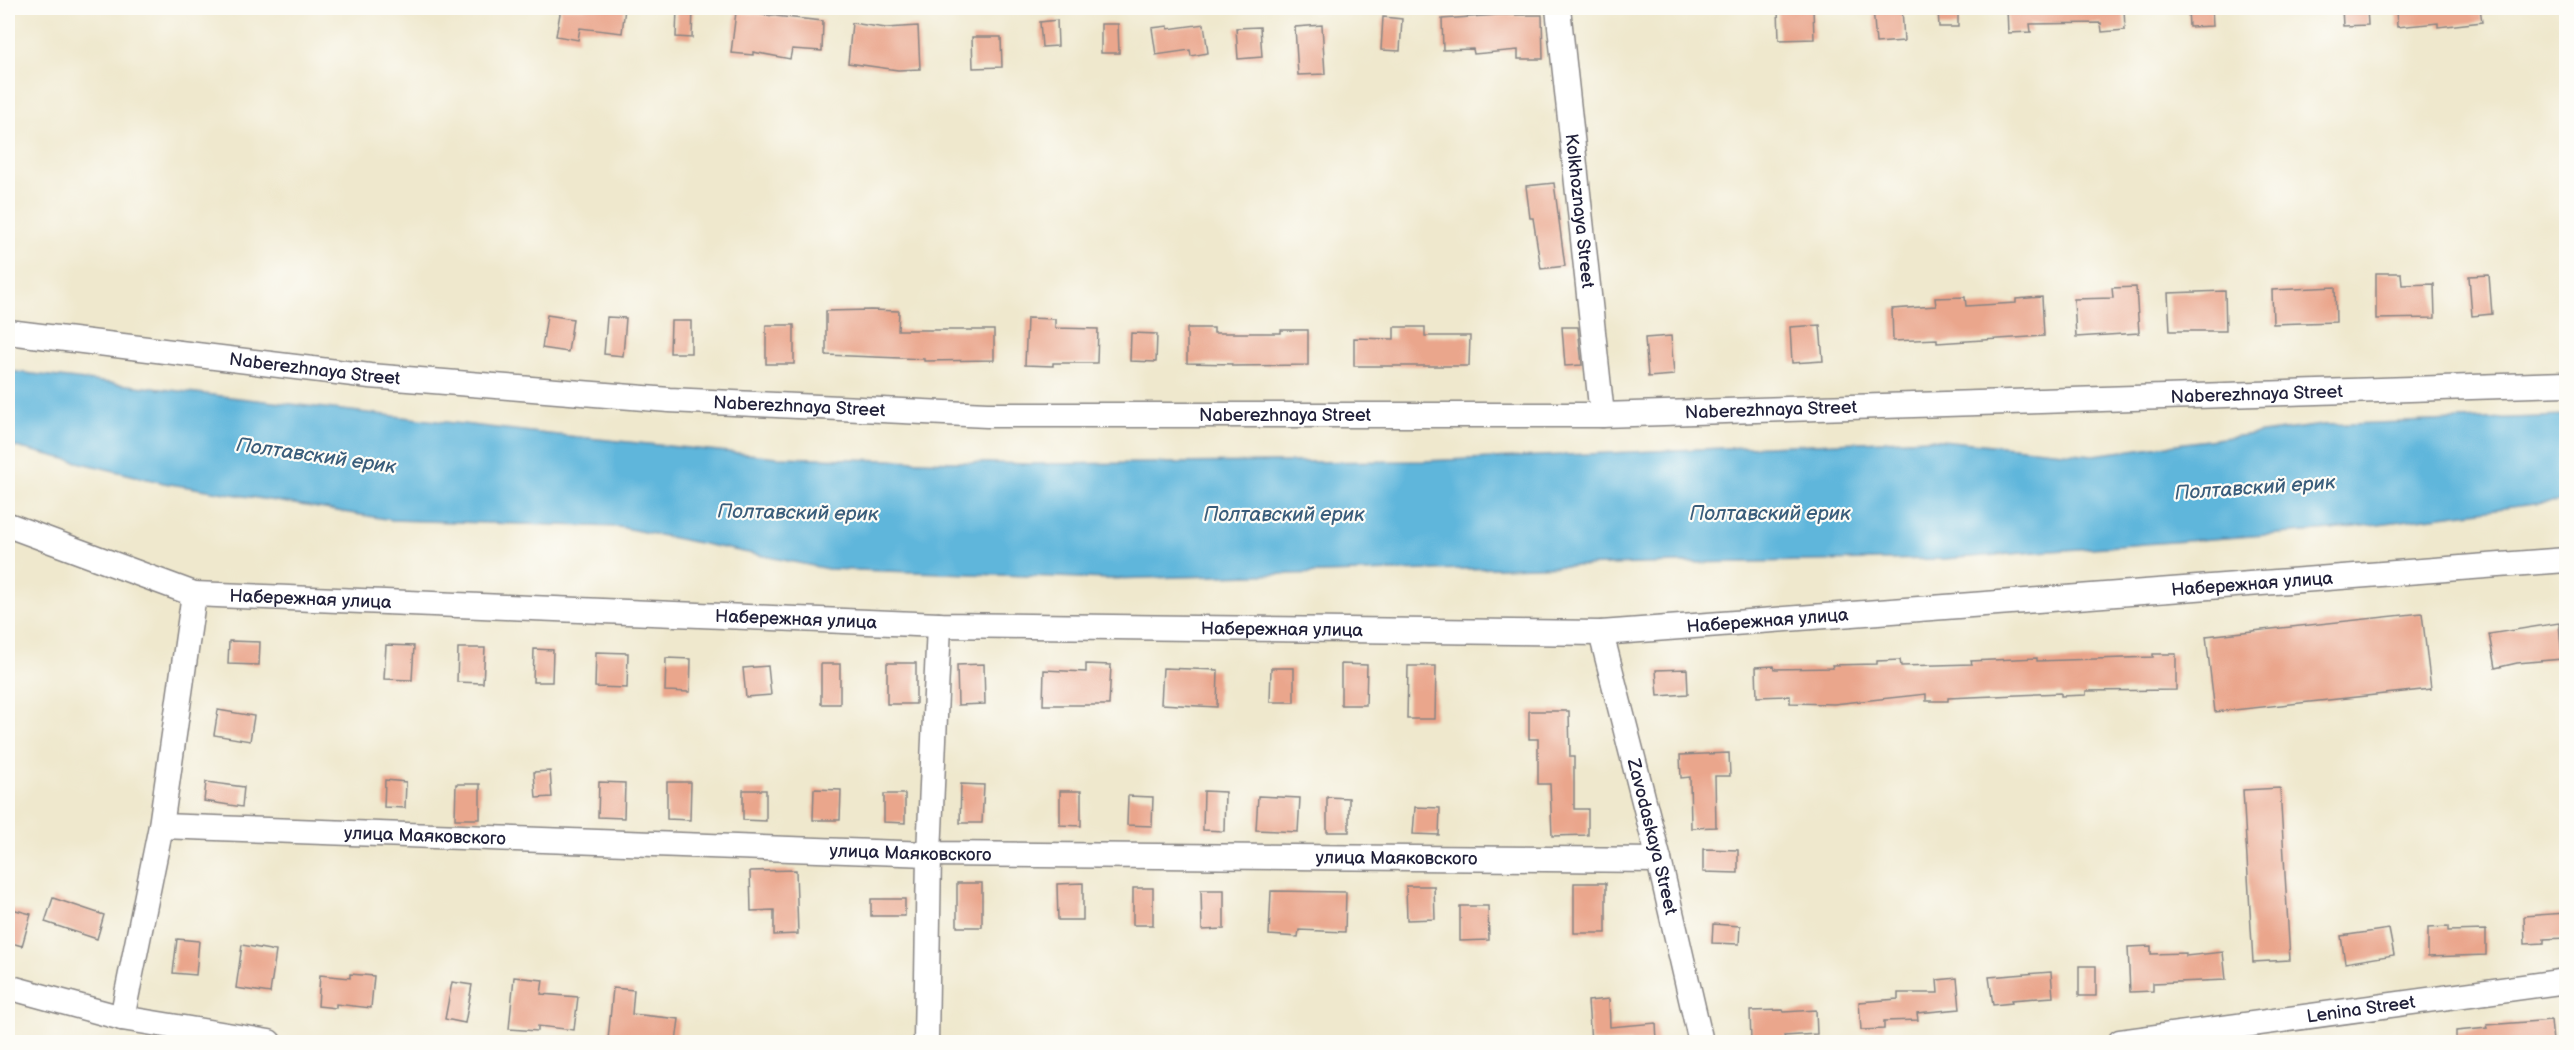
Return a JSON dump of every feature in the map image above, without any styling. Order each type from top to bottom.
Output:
[{"type":"street","name":"Kolkhoznaya Street","points":[[1558,8],[1602,415]]},
{"type":"street","name":"Naberezhnaya Street","points":[[8,332],[370,376],[669,400],[987,415],[1602,415],[2566,384]]},
{"type":"street","name":"Набережная улица","points":[[8,525],[195,594],[939,625],[1601,633],[2566,560]]},
{"type":"street","points":[[122,1018],[161,826],[195,594]]},
{"type":"street","points":[[926,1042],[929,854],[939,625]]},
{"type":"street","name":"Zavodaskaya Street","points":[[1601,633],[1659,860],[1701,1042]]},
{"type":"street","name":"улица Маяковского","points":[[161,826],[929,854],[1659,860]]},
{"type":"street","name":"Lenina Street","points":[[2120,1042],[2566,981]]},
{"type":"street","points":[[8,987],[122,1018],[269,1042]]},
{"type":"water","name":"Полтавский ерик","points":[[8,371],[548,434],[778,457],[1030,464],[1424,461],[1930,439],[2093,455],[2323,425],[2566,416],[2566,500],[2331,530],[1944,559],[1680,563],[1109,579],[828,569],[619,527],[392,520],[164,483],[8,445]]},
{"type":"building","points":[[561,8],[625,8],[622,33],[580,28],[578,40],[556,36]]},
{"type":"building","points":[[677,8],[693,8],[692,38],[676,37]]},
{"type":"building","points":[[1778,8],[1813,8],[1814,39],[1779,40]]},
{"type":"building","points":[[1873,8],[1902,8],[1904,41],[1876,43]]},
{"type":"building","points":[[1938,8],[1958,8],[1958,27],[1939,27]]},
{"type":"building","points":[[2007,8],[2124,8],[2125,30],[2102,32],[2101,23],[2030,24],[2031,32],[2008,33]]},
{"type":"building","points":[[2188,8],[2212,8],[2213,26],[2189,27]]},
{"type":"building","points":[[2342,8],[2367,8],[2368,25],[2343,26]]},
{"type":"building","points":[[2396,8],[2480,8],[2482,22],[2438,27],[2438,23],[2397,27]]},
{"type":"building","points":[[736,12],[823,21],[822,51],[792,49],[790,59],[753,52],[753,55],[731,53]]},
{"type":"building","points":[[1542,15],[1543,59],[1518,59],[1518,50],[1474,54],[1473,49],[1443,50],[1442,19]]},
{"type":"building","points":[[1383,17],[1402,19],[1400,51],[1381,50]]},
{"type":"building","points":[[1057,20],[1058,46],[1042,47],[1040,22]]},
{"type":"building","points":[[852,23],[886,28],[918,26],[920,69],[898,70],[848,63]]},
{"type":"building","points":[[1101,24],[1118,24],[1119,53],[1101,53]]},
{"type":"building","points":[[1204,24],[1208,53],[1191,56],[1190,50],[1156,55],[1152,28],[1168,26],[1168,29]]},
{"type":"building","points":[[1322,25],[1325,74],[1298,75],[1295,27]]},
{"type":"building","points":[[1260,27],[1262,57],[1238,59],[1236,28]]},
{"type":"building","points":[[972,37],[1001,37],[1002,67],[973,68]]},
{"type":"building","points":[[1554,183],[1565,266],[1541,269],[1526,186]]},
{"type":"building","points":[[2376,273],[2401,273],[2402,285],[2434,284],[2435,318],[2376,319]]},
{"type":"building","points":[[2489,275],[2492,314],[2472,316],[2469,276]]},
{"type":"building","points":[[2136,287],[2139,333],[2076,337],[2074,299],[2113,298],[2112,288]]},
{"type":"building","points":[[2335,287],[2336,322],[2273,324],[2272,290]]},
{"type":"building","points":[[2225,291],[2226,331],[2170,331],[2168,293]]},
{"type":"building","points":[[1965,297],[1966,306],[2016,303],[2016,299],[2042,297],[2044,336],[1937,343],[1937,339],[1893,341],[1892,309],[1936,306],[1935,298]]},
{"type":"building","points":[[826,311],[899,311],[898,330],[994,330],[994,360],[924,361],[924,359],[826,355]]},
{"type":"building","points":[[547,315],[573,319],[568,352],[542,348]]},
{"type":"building","points":[[607,317],[626,318],[623,356],[604,354]]},
{"type":"building","points":[[1027,318],[1055,319],[1055,328],[1098,329],[1097,363],[1025,365]]},
{"type":"building","points":[[671,321],[691,321],[691,353],[670,353]]},
{"type":"building","points":[[766,325],[794,325],[794,364],[766,364]]},
{"type":"building","points":[[1820,325],[1823,361],[1792,363],[1790,327]]},
{"type":"building","points":[[1394,327],[1425,327],[1425,336],[1470,336],[1469,366],[1354,366],[1354,338],[1394,339]]},
{"type":"building","points":[[1562,327],[1578,327],[1582,365],[1565,366]]},
{"type":"building","points":[[1187,328],[1214,328],[1214,333],[1281,333],[1281,330],[1308,330],[1308,365],[1232,366],[1232,364],[1187,363]]},
{"type":"building","points":[[1131,333],[1157,334],[1156,362],[1130,361]]},
{"type":"building","points":[[1671,336],[1674,375],[1648,377],[1645,338]]},
{"type":"building","points":[[2422,613],[2431,689],[2215,712],[2206,636]]},
{"type":"building","points":[[2559,623],[2562,659],[2517,663],[2495,668],[2489,634]]},
{"type":"building","points":[[229,641],[260,642],[259,665],[228,664]]},
{"type":"building","points":[[386,645],[414,646],[412,680],[384,679]]},
{"type":"building","points":[[458,648],[485,648],[483,683],[457,682]]},
{"type":"building","points":[[534,649],[553,650],[552,682],[533,682]]},
{"type":"building","points":[[596,652],[628,653],[627,688],[595,687]]},
{"type":"building","points":[[2153,654],[2176,654],[2176,690],[2086,691],[2086,695],[2061,696],[2061,693],[1948,698],[1948,701],[1926,701],[1926,694],[1834,704],[1790,703],[1790,696],[1757,697],[1756,667],[1833,668],[1832,665],[1877,664],[1877,661],[1900,660],[1901,666],[1972,664],[1971,661],[2153,657]]},
{"type":"building","points":[[666,658],[691,659],[690,692],[665,691]]},
{"type":"building","points":[[887,663],[916,663],[916,704],[887,704]]},
{"type":"building","points":[[821,664],[840,664],[840,704],[821,704]]},
{"type":"building","points":[[984,664],[985,704],[958,705],[957,665]]},
{"type":"building","points":[[1086,664],[1111,665],[1109,705],[1043,705],[1044,670],[1086,672]]},
{"type":"building","points":[[1341,664],[1367,665],[1366,705],[1341,705]]},
{"type":"building","points":[[768,666],[771,695],[746,697],[743,668]]},
{"type":"building","points":[[1408,666],[1436,666],[1435,719],[1407,719]]},
{"type":"building","points":[[1163,668],[1218,670],[1217,707],[1161,704]]},
{"type":"building","points":[[1271,668],[1294,668],[1294,702],[1270,702]]},
{"type":"building","points":[[1687,669],[1688,694],[1658,696],[1656,670]]},
{"type":"building","points":[[218,710],[254,716],[250,741],[214,735]]},
{"type":"building","points":[[1529,711],[1569,711],[1570,757],[1574,757],[1574,809],[1588,809],[1588,835],[1552,836],[1550,784],[1538,784],[1538,739],[1529,739]]},
{"type":"building","points":[[1729,753],[1730,776],[1715,776],[1716,827],[1691,828],[1690,777],[1681,778],[1680,755]]},
{"type":"building","points":[[550,771],[552,797],[536,798],[534,772]]},
{"type":"building","points":[[385,780],[406,782],[405,808],[384,807]]},
{"type":"building","points":[[206,782],[244,787],[242,807],[204,801]]},
{"type":"building","points":[[599,782],[625,783],[624,818],[598,817]]},
{"type":"building","points":[[667,782],[691,782],[690,820],[667,819]]},
{"type":"building","points":[[456,784],[480,784],[480,819],[455,819]]},
{"type":"building","points":[[961,784],[984,785],[982,823],[960,823]]},
{"type":"building","points":[[2280,788],[2290,960],[2253,962],[2243,790]]},
{"type":"building","points":[[814,789],[841,790],[840,820],[813,820]]},
{"type":"building","points":[[743,790],[766,790],[766,821],[743,820]]},
{"type":"building","points":[[1060,791],[1081,791],[1081,826],[1060,825]]},
{"type":"building","points":[[1204,791],[1225,792],[1224,831],[1203,830]]},
{"type":"building","points":[[884,794],[905,794],[905,823],[884,822]]},
{"type":"building","points":[[1128,796],[1153,797],[1152,826],[1127,825]]},
{"type":"building","points":[[1258,796],[1300,798],[1298,832],[1256,830]]},
{"type":"building","points":[[1327,797],[1349,798],[1349,832],[1327,832]]},
{"type":"building","points":[[1415,807],[1440,808],[1439,835],[1413,834]]},
{"type":"building","points":[[1703,849],[1738,850],[1738,873],[1703,872]]},
{"type":"building","points":[[796,870],[798,934],[774,935],[774,910],[751,911],[750,871]]},
{"type":"building","points":[[957,883],[982,883],[982,927],[957,927]]},
{"type":"building","points":[[1083,883],[1083,920],[1058,920],[1057,884]]},
{"type":"building","points":[[1574,883],[1606,883],[1606,933],[1574,933]]},
{"type":"building","points":[[1406,886],[1434,886],[1435,919],[1407,920]]},
{"type":"building","points":[[1133,888],[1153,888],[1153,925],[1133,925]]},
{"type":"building","points":[[1201,890],[1224,890],[1224,929],[1202,930]]},
{"type":"building","points":[[1271,891],[1346,892],[1345,932],[1299,930],[1298,937],[1269,935]]},
{"type":"building","points":[[53,898],[104,915],[97,939],[45,922]]},
{"type":"building","points":[[871,899],[905,899],[905,916],[871,916]]},
{"type":"building","points":[[1460,906],[1488,906],[1489,940],[1460,941]]},
{"type":"building","points":[[8,908],[31,914],[22,946],[8,942]]},
{"type":"building","points":[[2566,913],[2566,938],[2544,939],[2544,943],[2525,944],[2524,916]]},
{"type":"building","points":[[1713,924],[1740,926],[1739,944],[1712,943]]},
{"type":"building","points":[[2448,927],[2448,931],[2486,930],[2486,955],[2428,957],[2428,928]]},
{"type":"building","points":[[2389,929],[2394,955],[2345,963],[2341,936]]},
{"type":"building","points":[[177,939],[199,941],[196,975],[173,973]]},
{"type":"building","points":[[242,945],[276,951],[270,993],[236,988]]},
{"type":"building","points":[[2151,946],[2151,954],[2186,953],[2186,956],[2223,952],[2226,980],[2153,983],[2153,991],[2130,992],[2128,947]]},
{"type":"building","points":[[2079,966],[2096,966],[2096,996],[2079,996]]},
{"type":"building","points":[[2051,972],[2053,997],[2011,1000],[2012,1003],[1993,1005],[1989,977]]},
{"type":"building","points":[[350,974],[374,976],[371,1008],[336,1004],[336,1008],[318,1006],[320,975],[350,978]]},
{"type":"building","points":[[514,977],[543,980],[541,994],[578,997],[574,1030],[538,1026],[538,1031],[509,1029]]},
{"type":"building","points":[[1957,978],[1960,1009],[1917,1013],[1918,1020],[1884,1021],[1884,1029],[1861,1030],[1859,1002],[1898,999],[1898,993],[1938,993],[1937,980]]},
{"type":"building","points":[[452,982],[472,985],[465,1023],[445,1019]]},
{"type":"building","points":[[613,988],[634,990],[632,1014],[679,1019],[676,1042],[608,1040]]},
{"type":"building","points":[[1609,999],[1610,1027],[1656,1023],[1657,1042],[1591,1042],[1588,1001]]},
{"type":"building","points":[[1783,1010],[1784,1012],[1816,1010],[1817,1034],[1784,1036],[1785,1040],[1751,1041],[1750,1011]]},
{"type":"building","points":[[2551,1020],[2553,1042],[2456,1042],[2456,1031],[2488,1028],[2487,1025]]}]
